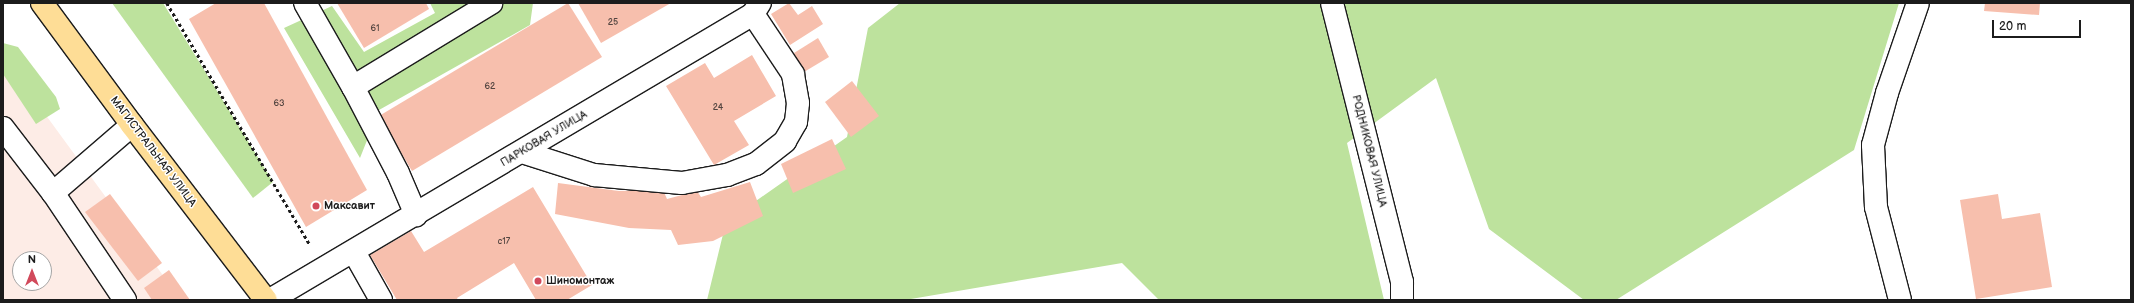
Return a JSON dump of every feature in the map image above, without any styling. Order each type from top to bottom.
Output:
[{"type":"main road","name":"МАГИСТРАЛЬНАЯ УЛИЦА","points":[[42,3],[132,125],[266,300]]},
{"type":"street","points":[[305,3],[353,87],[398,173],[416,215]]},
{"type":"street","name":"РОДНИКОВАЯ УЛИЦА","points":[[1332,3],[1402,282],[1402,300]]},
{"type":"street","points":[[1900,300],[1876,207],[1873,144],[1887,93],[1918,3]]},
{"type":"street","points":[[353,87],[478,6]]},
{"type":"street","points":[[522,152],[594,175],[682,183],[727,175],[756,164],[785,141],[796,122],[798,103],[793,74],[758,7]]},
{"type":"street","name":"ПАРКОВАЯ УЛИЦА","points":[[270,300],[522,152],[758,7]]},
{"type":"street","points":[[53,193],[132,125]]},
{"type":"street","points":[[3,128],[53,193],[125,300]]},
{"type":"street","points":[[354,252],[381,300]]},
{"type":"path","points":[[167,3],[325,269]]},
{"type":"shaded area","points":[[3,58],[7,62],[181,300],[3,300]]},
{"type":"green space","points":[[112,3],[163,3],[273,182],[253,198]]},
{"type":"green space","points":[[430,3],[533,3],[530,25],[379,110],[360,158],[284,28],[332,6],[364,52],[435,13]]},
{"type":"green space","points":[[900,3],[1899,3],[1854,150],[1616,300],[1584,300],[1489,229],[1436,78],[1347,143],[1384,300],[1159,300],[1122,263],[905,300],[707,300],[726,222],[847,137],[868,28]]},
{"type":"green space","points":[[3,43],[18,47],[56,97],[60,109],[36,124],[3,74]]},
{"type":"building","points":[[216,3],[264,3],[367,190],[306,227],[189,19]]},
{"type":"building","points":[[337,3],[426,3],[429,9],[364,48]]},
{"type":"building","points":[[568,3],[602,57],[412,171],[379,116]]},
{"type":"building","points":[[578,3],[671,3],[601,43]]},
{"type":"building","points":[[789,3],[798,15],[812,6],[823,24],[790,45],[771,14]]},
{"type":"building","points":[[1985,3],[2040,3],[2039,15],[1984,11]]},
{"type":"building","points":[[818,38],[829,57],[804,72],[794,53]]},
{"type":"building","points":[[752,55],[776,96],[734,121],[749,145],[714,165],[666,86],[705,63],[714,78]]},
{"type":"building","points":[[852,81],[879,116],[851,137],[825,102]]},
{"type":"building","points":[[832,139],[846,169],[793,193],[781,164]]},
{"type":"building","points":[[750,182],[763,216],[713,241],[678,245],[671,230],[629,228],[555,214],[558,183],[619,191],[663,190],[667,199],[697,191],[701,197]]},
{"type":"building","points":[[533,187],[592,285],[567,300],[536,300],[514,263],[457,298],[458,300],[397,300],[370,255],[411,231],[424,252]]},
{"type":"building","points":[[110,194],[162,263],[138,281],[85,212]]},
{"type":"building","points":[[1998,194],[2002,219],[2040,213],[2052,287],[1976,299],[1960,200]]},
{"type":"building","points":[[169,270],[190,300],[152,300],[144,288]]},
{"type":"place","name":"Максавит","points":[[316,206]]},
{"type":"place","name":"Шиномонтаж","points":[[538,281]]}]
